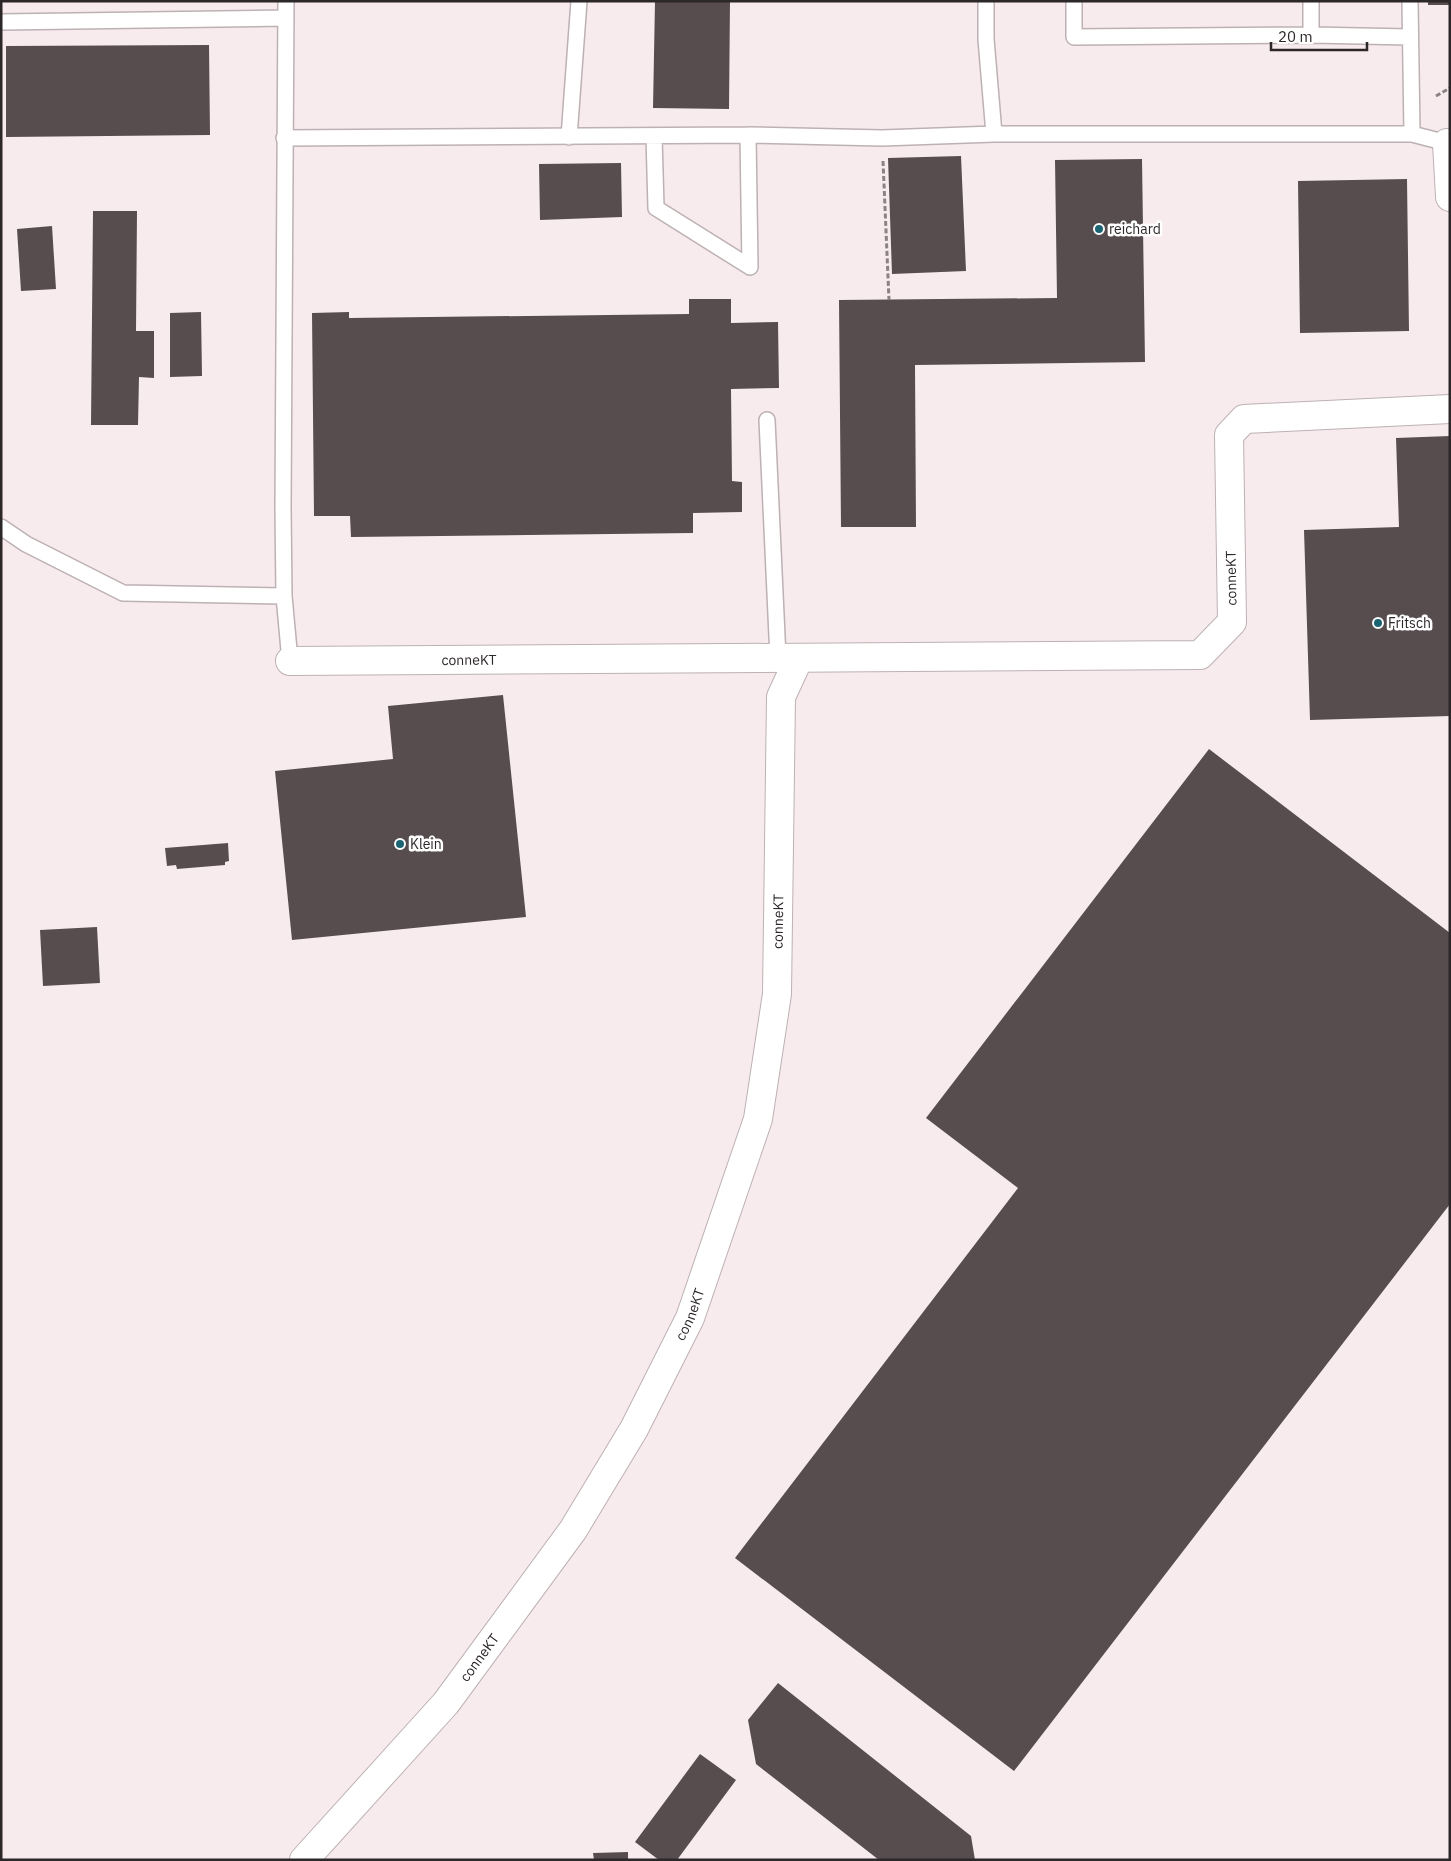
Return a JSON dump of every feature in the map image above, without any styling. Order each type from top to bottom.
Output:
[{"type":"street","points":[[1447,143],[1450,197]]},
{"type":"street","name":"conneKT","points":[[290,661],[1200,656],[1232,622],[1229,435],[1244,419],[1450,410]]},
{"type":"street","name":"conneKT","points":[[304,1860],[446,1703],[572,1530],[634,1429],[690,1318],[758,1119],[777,994],[781,697],[788,658]]},
{"type":"lane","points":[[286,1],[284,138],[284,596],[290,661]]},
{"type":"lane","points":[[569,136],[579,1]]},
{"type":"lane","points":[[986,1],[986,38],[994,134]]},
{"type":"lane","points":[[1074,1],[1074,37],[1410,37]]},
{"type":"lane","points":[[1311,1],[1311,36]]},
{"type":"lane","points":[[1410,1],[1412,134]]},
{"type":"lane","points":[[1,22],[286,18]]},
{"type":"lane","points":[[284,138],[748,135],[882,138],[994,134],[1412,134],[1447,143]]},
{"type":"lane","points":[[654,136],[656,208],[750,267],[748,135]]},
{"type":"lane","points":[[767,420],[788,658]]},
{"type":"lane","points":[[1,527],[26,544],[123,593],[284,596]]},
{"type":"path","points":[[882,138],[889,300]]},
{"type":"building","points":[[655,1],[730,1],[729,109],[653,108]]},
{"type":"building","points":[[1428,1],[1450,1],[1450,5],[1428,5]]},
{"type":"building","points":[[209,45],[210,135],[6,137],[6,46]]},
{"type":"building","points":[[961,156],[966,271],[892,274],[888,158]]},
{"type":"building","points":[[1142,159],[1145,362],[915,365],[916,527],[841,527],[839,300],[1057,298],[1055,160]]},
{"type":"building","points":[[621,163],[622,217],[540,220],[539,164]]},
{"type":"building","points":[[1407,179],[1409,331],[1300,333],[1298,181]]},
{"type":"building","points":[[93,211],[137,211],[136,331],[154,331],[154,378],[139,377],[138,425],[91,425]]},
{"type":"building","points":[[52,226],[56,289],[21,291],[17,229]]},
{"type":"building","points":[[689,299],[731,299],[731,323],[778,322],[779,388],[731,389],[732,481],[742,482],[742,512],[693,513],[693,533],[351,537],[350,516],[314,516],[312,313],[349,312],[349,318],[689,314]]},
{"type":"building","points":[[201,312],[202,376],[170,377],[170,313]]},
{"type":"building","name":"Fritsch","points":[[1450,436],[1450,716],[1310,720],[1304,530],[1399,527],[1396,438]]},
{"type":"building","name":"Klein","points":[[503,695],[526,917],[292,940],[275,771],[393,759],[388,706]]},
{"type":"building","points":[[1209,749],[1450,933],[1450,1204],[1014,1771],[735,1558],[1018,1188],[926,1118]]},
{"type":"building","points":[[228,843],[229,861],[225,862],[225,865],[177,869],[176,865],[167,866],[165,848]]},
{"type":"building","points":[[97,927],[100,983],[43,986],[40,930]]},
{"type":"building","points":[[778,1683],[971,1836],[975,1860],[879,1860],[756,1764],[748,1720]]},
{"type":"building","points":[[700,1754],[736,1780],[677,1860],[659,1860],[635,1842]]},
{"type":"building","points":[[628,1852],[628,1860],[594,1860],[593,1853]]},
{"type":"place","name":"reichard","points":[[1099,229]]},
{"type":"place","name":"Fritsch","points":[[1378,623]]},
{"type":"place","name":"Klein","points":[[400,844]]}]
